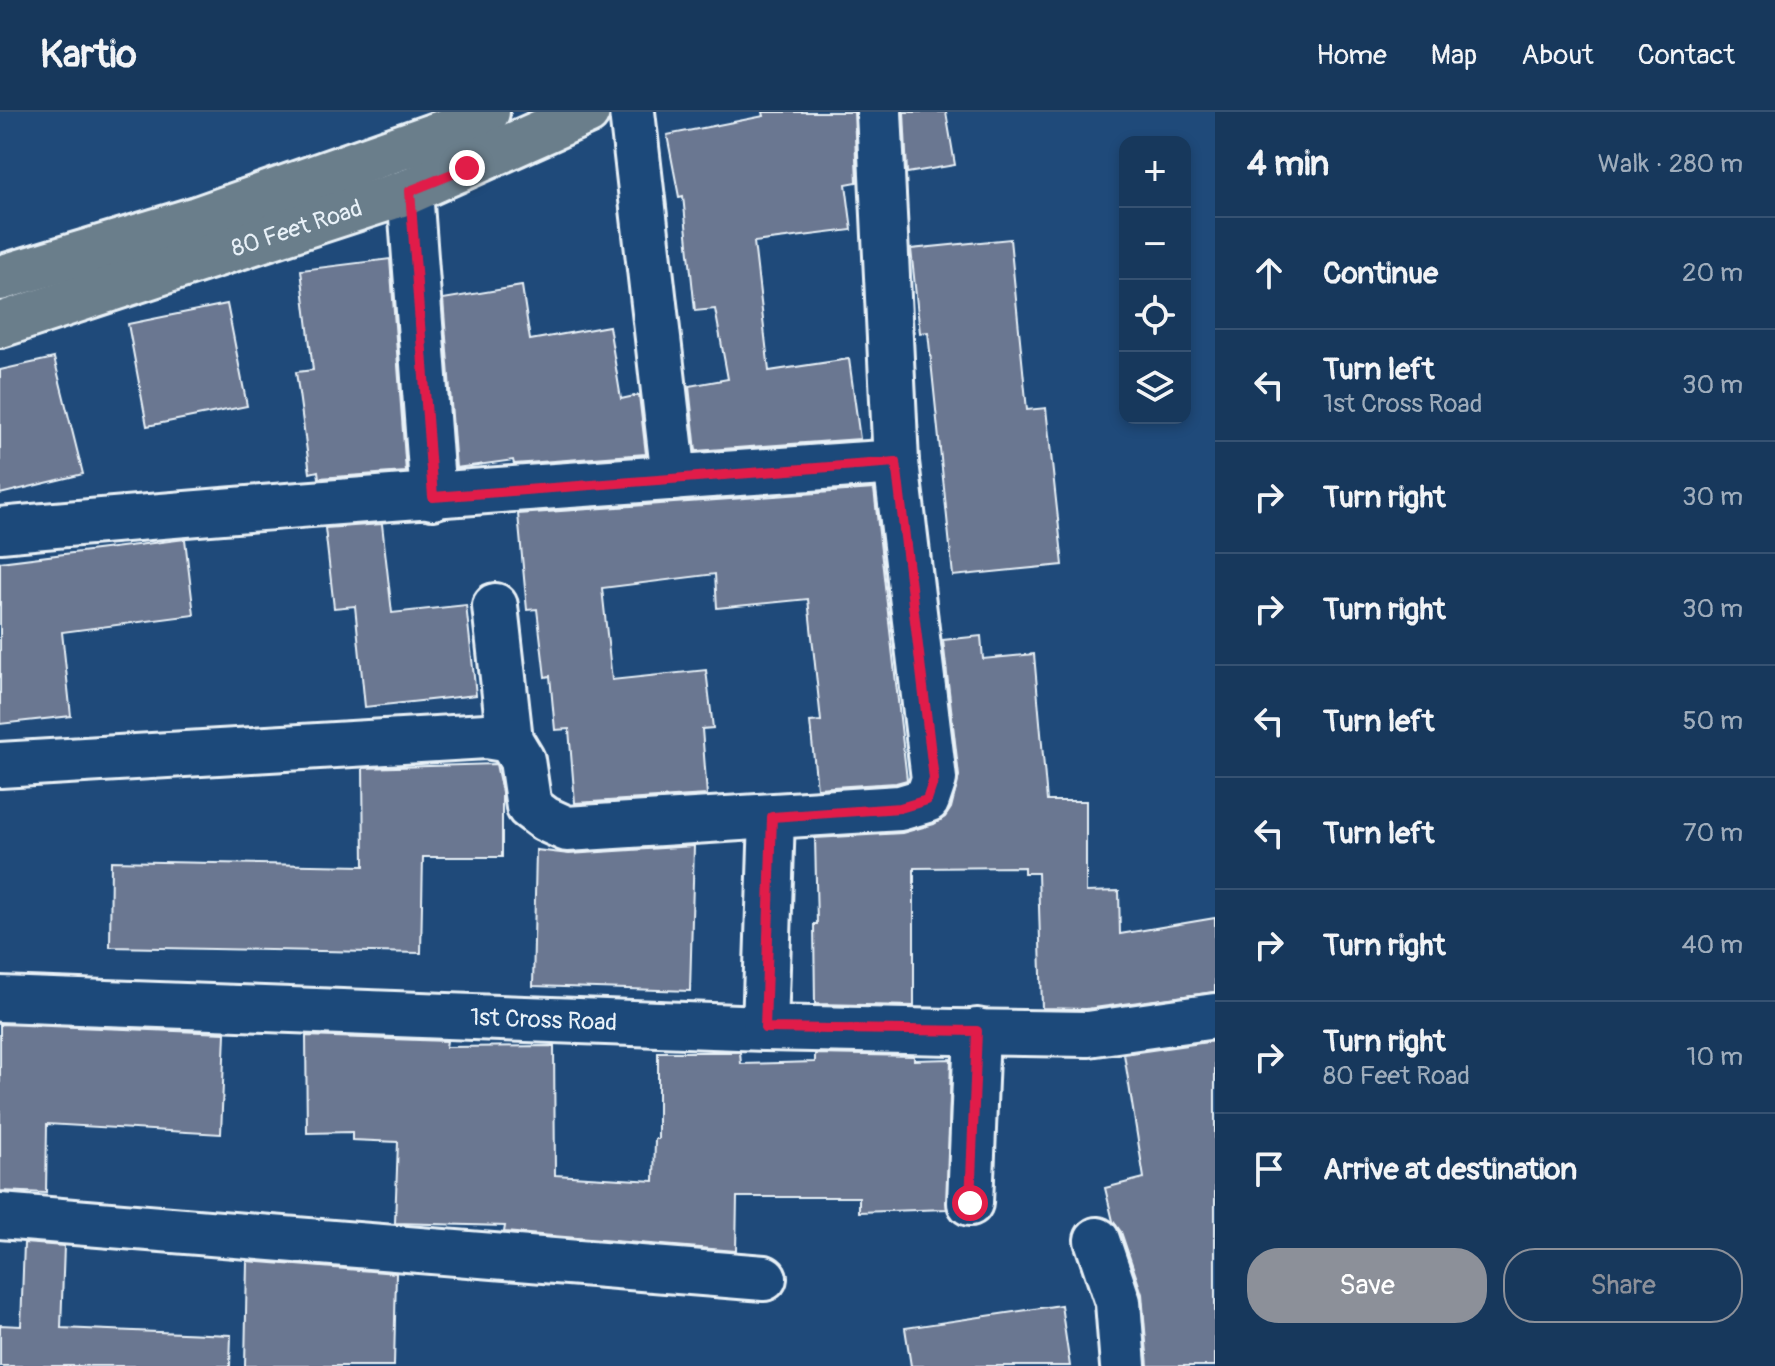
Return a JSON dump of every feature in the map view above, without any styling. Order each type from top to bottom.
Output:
[{"type":"main road","name":"80 Feet Road","points":[[0,278],[197,219],[447,131],[487,112]]},
{"type":"main road","name":"80 Feet Road","points":[[0,325],[410,191],[587,112]]},
{"type":"street","points":[[632,112],[674,478]]},
{"type":"street","points":[[495,606],[510,740],[522,760],[529,807],[567,829],[900,808],[927,800],[934,779],[896,462],[879,112]]},
{"type":"street","points":[[410,191],[433,497]]},
{"type":"street","points":[[0,530],[310,502],[433,497],[896,462]]},
{"type":"street","points":[[0,765],[486,736],[510,740]]},
{"type":"street","points":[[765,1028],[772,817]]},
{"type":"street","name":"1st Cross Road","points":[[0,999],[765,1028],[1088,1034],[1215,1016]]},
{"type":"street","points":[[970,1203],[977,1031]]},
{"type":"street","points":[[0,1216],[764,1278]]},
{"type":"street","points":[[1097,1240],[1118,1302],[1123,1366]]},
{"type":"building","points":[[763,112],[854,112],[857,182],[846,184],[852,230],[754,242],[769,371],[849,359],[860,439],[696,451],[689,386],[728,379],[715,309],[695,311],[683,196],[679,197],[667,135],[764,116]]},
{"type":"building","points":[[904,112],[946,112],[955,165],[907,173]]},
{"type":"building","points":[[1010,239],[1027,410],[1046,408],[1063,565],[953,576],[928,332],[920,333],[911,249]]},
{"type":"building","points":[[390,259],[406,472],[319,478],[318,471],[310,473],[296,372],[313,370],[301,270]]},
{"type":"building","points":[[522,286],[530,340],[609,326],[621,399],[639,395],[646,454],[514,464],[513,460],[456,468],[443,299]]},
{"type":"building","points":[[227,304],[247,406],[147,426],[128,324]]},
{"type":"building","points":[[54,358],[83,474],[0,494],[0,370]]},
{"type":"building","points":[[874,489],[907,780],[817,788],[810,722],[821,721],[808,599],[717,608],[715,574],[602,588],[612,680],[706,670],[713,728],[702,729],[707,795],[575,803],[569,729],[555,730],[550,676],[545,677],[537,609],[527,610],[518,514]]},
{"type":"building","points":[[382,524],[392,613],[466,605],[476,695],[365,707],[355,606],[334,608],[325,528]]},
{"type":"building","points":[[185,539],[194,615],[62,632],[71,716],[0,724],[0,562]]},
{"type":"building","points":[[981,636],[983,659],[1034,654],[1047,801],[1086,801],[1086,892],[1119,891],[1120,934],[1215,918],[1215,992],[1086,1009],[1042,1008],[1038,873],[1024,873],[1024,867],[914,868],[914,1006],[815,1004],[815,838],[902,833],[934,824],[945,817],[951,808],[959,776],[943,640]]},
{"type":"building","points":[[496,764],[502,792],[502,857],[423,857],[421,953],[110,947],[111,861],[364,866],[363,768]]},
{"type":"building","points":[[694,846],[690,991],[533,986],[536,850],[569,854]]},
{"type":"building","points":[[0,1024],[225,1033],[221,1134],[47,1124],[46,1193],[0,1191]]},
{"type":"building","points":[[306,1036],[447,1041],[446,1047],[554,1046],[555,1175],[654,1181],[655,1139],[658,1139],[658,1052],[740,1052],[741,1064],[815,1062],[815,1054],[951,1059],[947,1209],[859,1212],[859,1197],[737,1197],[736,1251],[504,1232],[505,1226],[395,1223],[398,1142],[352,1140],[352,1132],[307,1133]]},
{"type":"building","points":[[1215,1041],[1215,1366],[1148,1366],[1142,1294],[1121,1232],[1113,1221],[1105,1188],[1144,1178],[1124,1054]]},
{"type":"building","points":[[24,1243],[64,1246],[61,1328],[231,1335],[230,1366],[0,1366],[0,1325],[21,1326]]},
{"type":"building","points":[[247,1261],[396,1273],[394,1366],[245,1366]]},
{"type":"building","points":[[1061,1305],[1070,1366],[911,1366],[905,1328]]},
{"type":"route","points":[[467,168],[410,191],[433,497],[896,462],[934,779],[927,800],[900,808],[772,817],[765,1028],[977,1031],[970,1203]]}]
